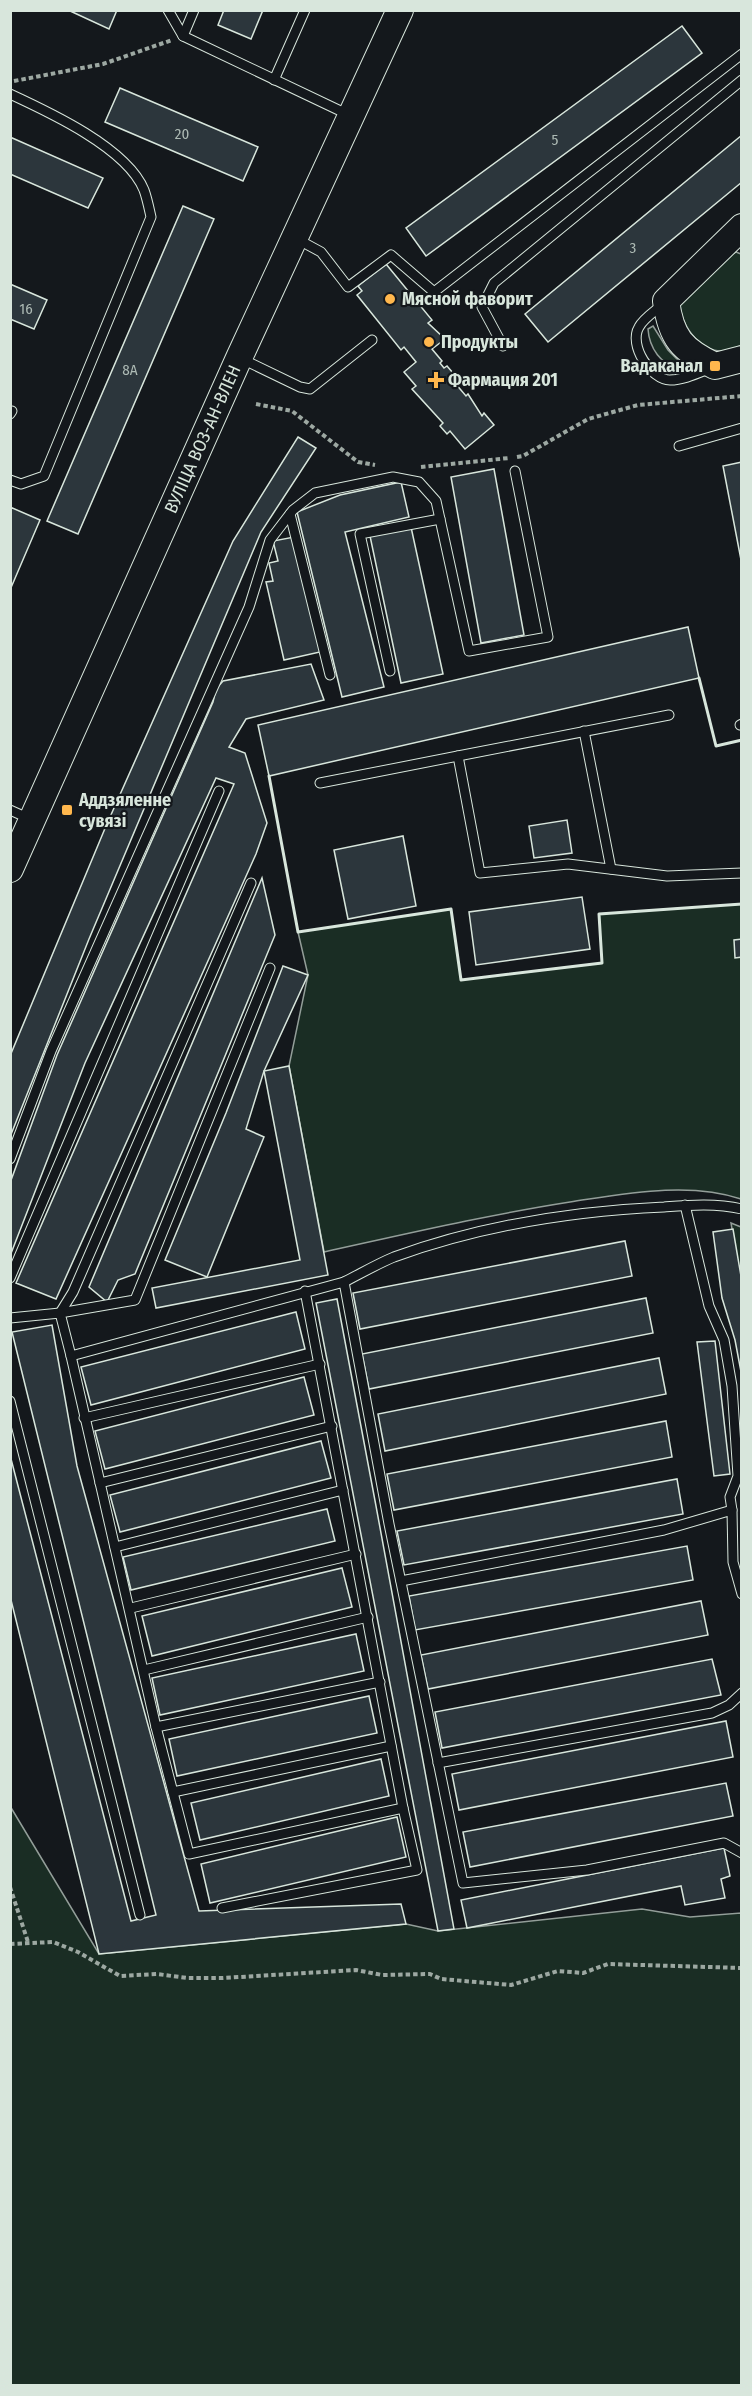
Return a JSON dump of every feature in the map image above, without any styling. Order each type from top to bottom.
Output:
[{"type":"main road","name":"ВУЛІЦА ВОЗ-АН-ВЛЕН","points":[[10,869],[22,815],[239,358],[400,10]]},
{"type":"main road","points":[[741,227],[666,301],[669,323],[679,342],[692,355],[715,366],[741,359]]},
{"type":"lane","points":[[168,10],[183,36],[351,116]]},
{"type":"lane","points":[[183,36],[194,10]]},
{"type":"lane","points":[[274,80],[305,10]]},
{"type":"lane","points":[[294,238],[321,252],[348,287],[391,255],[434,292],[741,54]]},
{"type":"lane","points":[[503,346],[482,308],[494,283],[741,80]]},
{"type":"lane","points":[[10,94],[63,118],[116,154],[143,188],[151,217],[44,476],[21,484],[10,480]]},
{"type":"lane","points":[[666,301],[639,326],[636,336],[645,362],[658,377],[669,380],[683,378],[715,366]]},
{"type":"lane","points":[[239,358],[300,387],[310,388],[372,340]]},
{"type":"lane","points":[[679,446],[741,428]]},
{"type":"lane","points":[[10,1159],[51,1051],[249,607],[270,540],[290,514],[315,493],[393,477],[419,482],[436,501],[469,651],[548,637],[515,471]]},
{"type":"lane","points":[[290,514],[330,675]]},
{"type":"lane","points":[[390,671],[360,534],[440,519]]},
{"type":"lane","points":[[320,783],[669,715]]},
{"type":"lane","points":[[584,731],[611,869]]},
{"type":"lane","points":[[458,756],[480,873],[568,864],[667,876],[741,873]]},
{"type":"lane","points":[[10,1278],[219,791]]},
{"type":"lane","points":[[251,883],[73,1292],[60,1313],[131,1608],[156,1727],[189,1854],[403,1808]]},
{"type":"lane","points":[[10,1318],[60,1313],[135,1300],[270,968]]},
{"type":"lane","points":[[71,1356],[344,1282],[393,1258],[472,1235],[619,1209],[718,1204],[741,1209]]},
{"type":"lane","points":[[685,1206],[709,1306],[723,1340],[732,1386],[738,1476],[730,1497],[733,1562],[741,1594]]},
{"type":"lane","points":[[344,1282],[401,1581],[463,1883],[586,1870],[724,1843],[741,1853]]},
{"type":"lane","points":[[222,1908],[417,1870],[391,1746],[305,1291]]},
{"type":"lane","points":[[84,1418],[320,1364]]},
{"type":"lane","points":[[10,1401],[140,1915]]},
{"type":"lane","points":[[100,1483],[332,1425]]},
{"type":"lane","points":[[116,1547],[344,1490]]},
{"type":"lane","points":[[401,1581],[664,1530],[732,1510]]},
{"type":"lane","points":[[131,1608],[356,1554]]},
{"type":"lane","points":[[144,1670],[368,1617]]},
{"type":"lane","points":[[156,1727],[380,1682]]},
{"type":"lane","points":[[438,1764],[712,1713],[729,1705],[741,1693]]},
{"type":"lane","points":[[173,1792],[391,1746]]},
{"type":"path","points":[[10,81],[103,64],[183,36]]},
{"type":"path","points":[[410,468],[523,456],[588,419],[638,405],[741,396]]},
{"type":"path","points":[[256,404],[292,411],[358,462],[379,466]]},
{"type":"path","points":[[10,1887],[28,1942]]},
{"type":"path","points":[[10,1944],[53,1942],[78,1952],[120,1976],[157,1974],[187,1978],[223,1978],[344,1970],[382,1975],[430,1974],[441,1979],[511,1985],[558,1971],[583,1973],[608,1964],[741,1968]]},
{"type":"green space","points":[[736,252],[741,254],[741,345],[730,350],[719,351],[709,348],[692,335],[682,315],[680,304],[728,256]]},
{"type":"green space","points":[[653,326],[668,350],[682,364],[681,367],[668,364],[657,355],[648,329]]},
{"type":"green space","points":[[741,904],[741,1199],[700,1191],[634,1193],[508,1213],[324,1252],[289,1066],[308,975],[298,932],[451,909],[461,980],[602,963],[599,914]]},
{"type":"green space","points":[[731,1223],[741,1227],[741,1282]]},
{"type":"green space","points":[[10,1806],[99,1954],[406,1924],[438,1931],[642,1909],[690,1917],[741,1913],[741,2385],[11,2385]]},
{"type":"building","points":[[68,10],[117,10],[109,29]]},
{"type":"building","points":[[224,10],[263,10],[251,39],[218,25]]},
{"type":"building","points":[[682,26],[702,53],[426,256],[406,228]]},
{"type":"building","points":[[120,88],[258,147],[243,181],[105,122]]},
{"type":"building","points":[[742,135],[742,182],[548,342],[525,314]]},
{"type":"building","points":[[10,137],[103,178],[88,208],[10,174]]},
{"type":"building","points":[[183,206],[214,219],[78,534],[47,521]]},
{"type":"building","points":[[386,264],[432,320],[428,323],[445,339],[432,349],[442,361],[440,363],[444,368],[447,366],[459,380],[455,383],[466,396],[468,394],[482,416],[484,413],[494,425],[465,449],[450,431],[447,434],[440,426],[443,423],[412,389],[416,386],[404,372],[416,362],[404,347],[401,350],[357,295],[362,291],[358,286]]},
{"type":"building","points":[[10,284],[47,300],[34,329],[10,319]]},
{"type":"building","points":[[298,437],[316,448],[261,532],[89,939],[10,1137],[10,1056],[106,826],[233,541]]},
{"type":"building","points":[[742,462],[742,565],[723,466]]},
{"type":"building","points":[[494,469],[524,635],[481,643],[451,477]]},
{"type":"building","points":[[401,482],[409,517],[345,532],[384,687],[342,697],[297,512],[340,495]]},
{"type":"building","points":[[10,507],[40,520],[10,590]]},
{"type":"building","points":[[411,527],[443,674],[401,683],[370,536]]},
{"type":"building","points":[[294,537],[320,652],[284,660],[266,582],[273,581],[269,563],[278,561],[273,541]]},
{"type":"building","points":[[688,627],[699,678],[269,776],[258,725]]},
{"type":"building","points":[[311,664],[324,700],[246,719],[229,747],[245,753],[267,823],[256,854],[56,1299],[16,1283],[234,784],[216,778],[85,1063],[10,1256],[10,1183],[57,1055],[213,702],[216,689],[223,681]]},
{"type":"building","points":[[567,820],[572,853],[534,858],[529,826]]},
{"type":"building","points":[[403,836],[416,906],[348,919],[334,850]]},
{"type":"building","points":[[262,878],[275,935],[135,1274],[118,1280],[107,1302],[89,1287]]},
{"type":"building","points":[[582,897],[590,949],[476,965],[469,912]]},
{"type":"building","points":[[742,939],[742,957],[735,958],[734,940]]},
{"type":"building","points":[[283,966],[308,975],[264,1071],[246,1129],[264,1137],[207,1277],[165,1260],[226,1113]]},
{"type":"building","points":[[289,1066],[328,1275],[156,1308],[152,1288],[300,1260],[264,1071]]},
{"type":"building","points":[[733,1229],[742,1282],[742,1377],[735,1340],[722,1298],[713,1232]]},
{"type":"building","points":[[625,1241],[632,1276],[360,1329],[353,1293]]},
{"type":"building","points":[[646,1298],[653,1333],[369,1389],[362,1354]]},
{"type":"building","points":[[337,1299],[454,1929],[438,1931],[316,1303]]},
{"type":"building","points":[[296,1312],[305,1349],[91,1405],[81,1367]]},
{"type":"building","points":[[52,1325],[77,1466],[199,1911],[401,1904],[406,1924],[99,1954],[10,1596],[10,1455],[131,1921],[156,1915],[12,1332]]},
{"type":"building","points":[[715,1341],[730,1474],[714,1476],[697,1342]]},
{"type":"building","points":[[659,1358],[666,1394],[385,1451],[378,1414]]},
{"type":"building","points":[[304,1377],[314,1415],[105,1469],[95,1431]]},
{"type":"building","points":[[666,1421],[672,1457],[394,1510],[387,1474]]},
{"type":"building","points":[[321,1441],[331,1478],[120,1532],[110,1495]]},
{"type":"building","points":[[677,1479],[683,1514],[404,1565],[397,1531]]},
{"type":"building","points":[[327,1509],[335,1541],[131,1590],[123,1557]]},
{"type":"building","points":[[687,1546],[693,1580],[415,1630],[409,1596]]},
{"type":"building","points":[[342,1568],[352,1607],[152,1656],[142,1616]]},
{"type":"building","points":[[701,1601],[708,1635],[428,1689],[421,1655]]},
{"type":"building","points":[[356,1634],[364,1671],[160,1715],[152,1678]]},
{"type":"building","points":[[712,1659],[721,1695],[442,1748],[435,1712]]},
{"type":"building","points":[[369,1696],[377,1733],[177,1776],[169,1739]]},
{"type":"building","points":[[726,1721],[733,1757],[459,1810],[452,1774]]},
{"type":"building","points":[[381,1759],[389,1796],[200,1840],[191,1803]]},
{"type":"building","points":[[726,1783],[733,1816],[470,1867],[463,1832]]},
{"type":"building","points":[[397,1817],[406,1857],[210,1903],[201,1864]]},
{"type":"building","points":[[724,1848],[730,1876],[721,1879],[725,1898],[685,1905],[681,1886],[467,1928],[461,1900]]},
{"type":"wall","points":[[699,678],[716,746],[742,740]]},
{"type":"wall","points":[[269,776],[298,932],[451,909],[461,980],[602,963],[599,914],[742,904]]},
{"type":"place","name":"Мясной фаворит","points":[[390,299]]},
{"type":"place","name":"Продукты","points":[[429,342]]},
{"type":"place","name":"Вадаканал","points":[[715,366]]},
{"type":"place","name":"Фармация 201","points":[[436,380]]},
{"type":"place","name":"Аддзяленне сувязі","points":[[67,810]]}]
